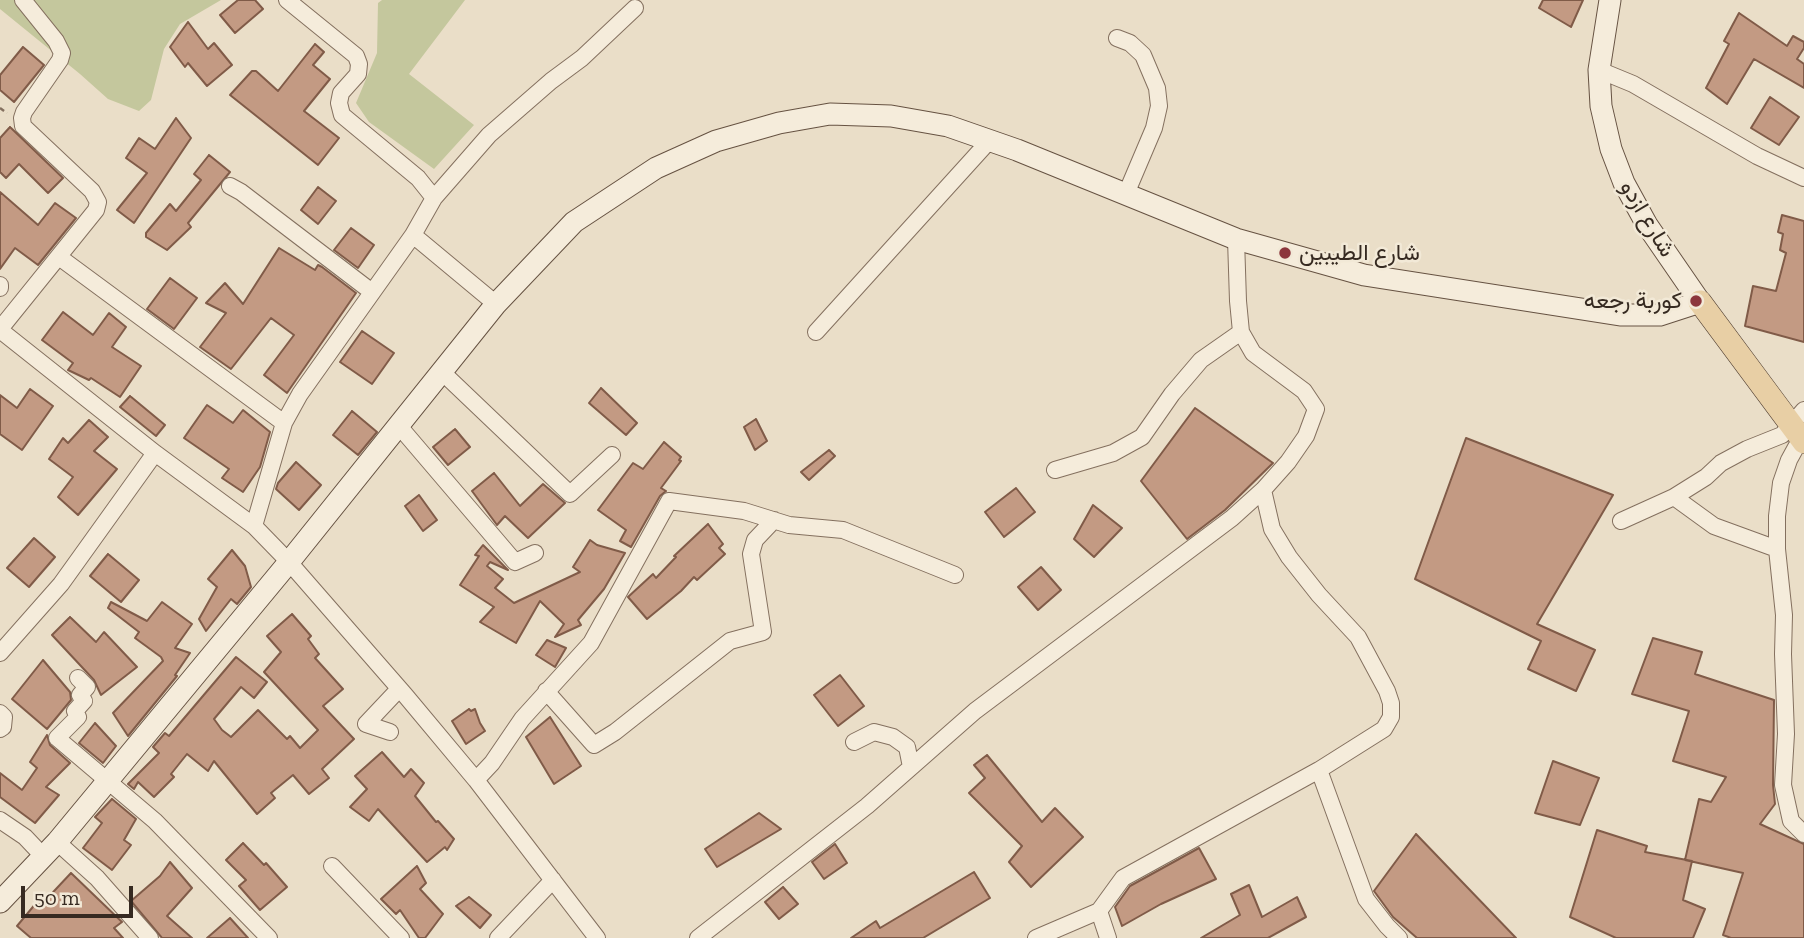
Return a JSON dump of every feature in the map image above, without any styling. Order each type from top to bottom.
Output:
[{"type":"main road","name":"شارع ازدو","points":[[1610,0],[1599,70],[1601,106],[1611,149],[1624,183],[1647,225],[1700,302],[1800,429]]},
{"type":"main road","points":[[0,902],[50,849],[289,562],[496,304],[574,222],[656,168],[716,141],[779,123],[830,114],[891,116],[948,126],[990,140],[1236,239],[1364,275],[1607,313],[1660,315],[1700,302]]},
{"type":"street","points":[[23,0],[56,41],[62,53],[60,60],[24,112],[23,126],[92,191],[98,202],[96,210],[0,330],[155,453],[254,526],[289,562],[476,780],[597,938]]},
{"type":"street","points":[[287,0],[356,57],[359,64],[358,74],[341,93],[339,103],[342,115],[418,178],[434,198]]},
{"type":"street","points":[[254,526],[284,423],[300,394],[412,235],[434,198],[488,135],[551,80],[582,58],[635,8]]},
{"type":"street","points":[[1117,38],[1130,43],[1143,55],[1157,88],[1159,106],[1154,128],[1126,194]]},
{"type":"street","points":[[1599,70],[1633,84],[1758,156],[1804,178]]},
{"type":"street","points":[[816,332],[990,140]]},
{"type":"street","points":[[230,187],[241,192],[372,292]]},
{"type":"street","points":[[412,235],[496,304]]},
{"type":"street","points":[[698,938],[867,806],[975,711],[1189,551],[1263,490],[1288,462],[1306,436],[1317,409],[1304,391],[1252,353],[1241,332],[1236,239]]},
{"type":"street","points":[[59,257],[284,423]]},
{"type":"street","points":[[1055,470],[1113,453],[1142,437],[1172,394],[1201,360],[1241,332]]},
{"type":"street","points":[[442,372],[570,494],[612,456]]},
{"type":"street","points":[[398,426],[515,562],[535,553]]},
{"type":"street","points":[[1621,521],[1674,497],[1706,477],[1721,463],[1747,449],[1800,429]]},
{"type":"street","points":[[1800,429],[1781,483],[1777,549],[1784,615],[1786,734],[1783,785],[1791,821],[1804,834]]},
{"type":"street","points":[[0,653],[61,584],[155,453]]},
{"type":"street","points":[[1036,938],[1099,911],[1123,878],[1319,770],[1384,729],[1391,717],[1391,703],[1358,637],[1319,595],[1289,557],[1272,529],[1263,490]]},
{"type":"street","points":[[1674,497],[1714,526],[1777,549]]},
{"type":"street","points":[[476,780],[492,763],[522,719],[591,643],[669,501],[744,511],[789,525],[843,530],[955,575]]},
{"type":"street","points":[[546,691],[594,745],[615,732],[730,641],[763,632],[751,554],[755,540],[774,520]]},
{"type":"street","points":[[78,678],[86,687],[80,695],[84,701],[75,711],[78,717],[57,738],[155,821],[269,938]]},
{"type":"street","points":[[390,732],[366,724],[399,688]]},
{"type":"street","points":[[0,713],[4,716],[3,727],[0,729]]},
{"type":"street","points":[[854,742],[874,732],[893,737],[907,747],[911,767]]},
{"type":"street","points":[[1319,770],[1366,899],[1399,938]]},
{"type":"street","points":[[0,820],[97,878],[150,938]]},
{"type":"street","points":[[332,866],[401,938]]},
{"type":"street","points":[[498,938],[553,880]]},
{"type":"street","points":[[1099,911],[1108,938]]},
{"type":"green space","points":[[0,0],[221,0],[180,24],[164,49],[151,100],[139,111],[108,99],[0,9]]},
{"type":"green space","points":[[382,0],[465,0],[409,74],[474,125],[434,169],[369,122],[356,103],[377,53],[378,3]]},
{"type":"building","points":[[238,0],[255,0],[263,9],[235,33],[220,15]]},
{"type":"building","points":[[1543,0],[1583,0],[1571,27],[1539,8]]},
{"type":"building","points":[[1739,13],[1787,46],[1793,36],[1804,42],[1804,48],[1797,59],[1804,64],[1804,88],[1754,59],[1727,104],[1706,88],[1729,44],[1724,41]]},
{"type":"building","points":[[188,22],[208,49],[214,43],[232,65],[207,86],[188,63],[185,67],[170,47]]},
{"type":"building","points":[[315,44],[324,52],[313,65],[330,79],[304,111],[339,138],[318,165],[230,95],[252,71],[256,71],[278,91]]},
{"type":"building","points":[[23,47],[44,65],[14,102],[0,90],[0,75]]},
{"type":"building","points":[[1770,97],[1799,117],[1779,145],[1751,128]]},
{"type":"building","points":[[176,118],[191,138],[134,223],[117,210],[147,173],[126,158],[139,138],[155,149]]},
{"type":"building","points":[[10,127],[63,178],[48,193],[19,164],[6,178],[0,172],[0,138]]},
{"type":"building","points":[[209,155],[230,172],[188,223],[191,227],[167,250],[146,237],[146,233],[170,204],[176,211],[201,180],[194,174]]},
{"type":"building","points":[[318,187],[336,201],[318,224],[301,210]]},
{"type":"building","points":[[0,192],[38,225],[55,203],[76,218],[38,265],[15,248],[0,269]]},
{"type":"building","points":[[1782,215],[1804,221],[1804,342],[1745,326],[1753,286],[1776,291],[1786,253],[1780,250],[1783,234],[1778,232]]},
{"type":"building","points":[[351,228],[374,245],[358,268],[334,250]]},
{"type":"building","points":[[279,248],[315,270],[318,265],[322,267],[356,293],[287,393],[264,375],[294,335],[271,318],[231,369],[200,347],[226,313],[206,303],[225,283],[243,304]]},
{"type":"building","points":[[170,278],[197,298],[174,329],[147,309]]},
{"type":"building","points":[[63,312],[93,335],[109,313],[126,327],[112,347],[141,366],[120,397],[91,378],[89,380],[68,370],[73,363],[42,340]]},
{"type":"building","points":[[362,331],[394,353],[372,384],[340,362]]},
{"type":"building","points":[[601,388],[637,423],[626,435],[589,403]]},
{"type":"building","points":[[30,389],[53,406],[22,450],[0,434],[0,395],[17,408]]},
{"type":"building","points":[[130,396],[165,425],[156,436],[120,407]]},
{"type":"building","points":[[207,405],[233,423],[243,410],[270,432],[260,467],[243,492],[222,478],[229,469],[184,438]]},
{"type":"building","points":[[1195,408],[1273,463],[1225,510],[1187,539],[1141,481]]},
{"type":"building","points":[[352,411],[377,432],[358,455],[333,435]]},
{"type":"building","points":[[756,419],[767,441],[755,450],[744,427]]},
{"type":"building","points":[[89,420],[108,437],[94,451],[117,469],[78,515],[58,497],[73,477],[49,459],[63,438],[68,443]]},
{"type":"building","points":[[455,429],[470,447],[448,465],[433,447]]},
{"type":"building","points":[[1466,438],[1613,495],[1537,624],[1595,650],[1576,691],[1528,669],[1541,641],[1415,579]]},
{"type":"building","points":[[664,442],[681,457],[681,461],[661,488],[666,491],[660,496],[631,547],[620,541],[626,530],[598,510],[633,463],[643,469]]},
{"type":"building","points":[[829,450],[835,456],[809,480],[801,472]]},
{"type":"building","points":[[296,462],[321,485],[299,510],[276,489]]},
{"type":"building","points":[[494,473],[520,506],[543,484],[565,503],[528,538],[505,516],[497,525],[472,491]]},
{"type":"building","points":[[1016,488],[1035,512],[1004,537],[985,512]]},
{"type":"building","points":[[419,495],[437,520],[423,531],[405,506]]},
{"type":"building","points":[[1093,505],[1122,528],[1094,557],[1074,539]]},
{"type":"building","points":[[708,524],[723,544],[719,548],[725,554],[697,580],[694,577],[647,619],[628,597],[653,574],[656,578],[676,557],[674,556]]},
{"type":"building","points":[[34,538],[55,557],[29,587],[7,568]]},
{"type":"building","points":[[590,540],[597,545],[625,553],[604,589],[578,620],[581,625],[555,637],[564,624],[540,601],[516,643],[480,622],[494,607],[460,585],[483,545],[508,570],[490,562],[487,566],[503,579],[495,588],[514,603],[580,572],[573,567]]},
{"type":"building","points":[[232,550],[245,566],[251,587],[237,604],[231,599],[206,631],[199,619],[217,587],[208,579]]},
{"type":"building","points":[[108,554],[139,580],[121,602],[90,576]]},
{"type":"building","points":[[1041,567],[1061,590],[1038,610],[1018,587]]},
{"type":"building","points":[[111,602],[147,621],[162,602],[192,624],[175,648],[190,653],[175,675],[177,676],[128,736],[113,713],[163,661],[135,638],[139,632],[108,608]]},
{"type":"building","points":[[292,614],[311,636],[308,639],[319,654],[315,658],[343,689],[323,706],[354,739],[322,769],[329,778],[309,794],[293,775],[271,793],[275,798],[257,814],[214,761],[208,771],[187,754],[171,774],[174,777],[154,797],[138,782],[134,789],[128,784],[159,753],[153,747],[165,733],[169,736],[236,657],[267,682],[254,698],[241,687],[214,719],[222,730],[231,737],[258,710],[287,739],[290,736],[300,748],[318,730],[264,672],[281,652],[267,636]]},
{"type":"building","points":[[70,617],[96,642],[104,632],[137,667],[101,695],[94,680],[52,635]]},
{"type":"building","points":[[1653,638],[1702,652],[1695,674],[1774,700],[1775,804],[1760,824],[1804,844],[1804,938],[1731,938],[1723,935],[1743,873],[1685,860],[1699,799],[1711,802],[1726,777],[1673,761],[1689,711],[1632,694]]},
{"type":"building","points":[[547,640],[566,648],[555,667],[536,655]]},
{"type":"building","points":[[43,660],[70,692],[71,700],[47,729],[12,699]]},
{"type":"building","points":[[840,675],[864,706],[838,726],[814,695]]},
{"type":"building","points":[[469,709],[475,709],[485,731],[466,744],[452,721]]},
{"type":"building","points":[[550,717],[581,766],[554,784],[526,737]]},
{"type":"building","points":[[95,723],[116,746],[103,763],[79,743]]},
{"type":"building","points":[[47,735],[50,745],[70,763],[46,787],[59,795],[35,823],[0,797],[0,773],[22,790],[37,768],[30,762]]},
{"type":"building","points":[[382,752],[404,777],[411,769],[424,783],[415,796],[454,839],[447,850],[445,847],[427,862],[378,809],[369,821],[350,807],[367,789],[355,776]]},
{"type":"building","points":[[987,755],[1042,822],[1055,808],[1083,837],[1031,887],[1009,862],[1022,846],[969,793],[985,778],[974,765]]},
{"type":"building","points":[[1553,761],[1599,778],[1580,825],[1535,813]]},
{"type":"building","points":[[112,799],[136,819],[124,840],[131,845],[112,870],[83,848],[102,823],[95,817]]},
{"type":"building","points":[[759,813],[781,829],[717,867],[705,849]]},
{"type":"building","points":[[1597,830],[1647,846],[1645,852],[1692,861],[1683,900],[1705,909],[1693,938],[1616,938],[1570,917]]},
{"type":"building","points":[[1416,834],[1516,938],[1417,938],[1393,917],[1374,891]]},
{"type":"building","points":[[243,843],[264,865],[266,863],[287,887],[260,910],[239,886],[246,880],[226,860]]},
{"type":"building","points":[[835,844],[847,863],[824,879],[812,862]]},
{"type":"building","points":[[1199,848],[1216,879],[1161,904],[1122,926],[1115,907],[1130,886]]},
{"type":"building","points":[[170,862],[192,888],[167,916],[192,938],[162,938],[131,901],[160,876]]},
{"type":"building","points":[[417,866],[426,883],[420,889],[443,914],[425,938],[419,938],[400,910],[396,914],[381,899]]},
{"type":"building","points":[[974,872],[990,898],[923,938],[851,938],[876,921],[880,928]]},
{"type":"building","points":[[71,873],[122,922],[114,928],[123,938],[31,938],[17,926],[37,902],[41,905]]},
{"type":"building","points":[[1249,885],[1262,917],[1297,897],[1306,917],[1268,938],[1201,938],[1240,915],[1231,894]]},
{"type":"building","points":[[783,887],[798,904],[779,919],[765,902]]},
{"type":"building","points":[[469,897],[491,915],[480,928],[456,906]]},
{"type":"building","points":[[230,918],[248,938],[207,938]]},
{"type":"place","name":"شارع الطيبين","points":[[1285,253]]},
{"type":"place","name":"كوربة رجعه","points":[[1696,301]]}]
